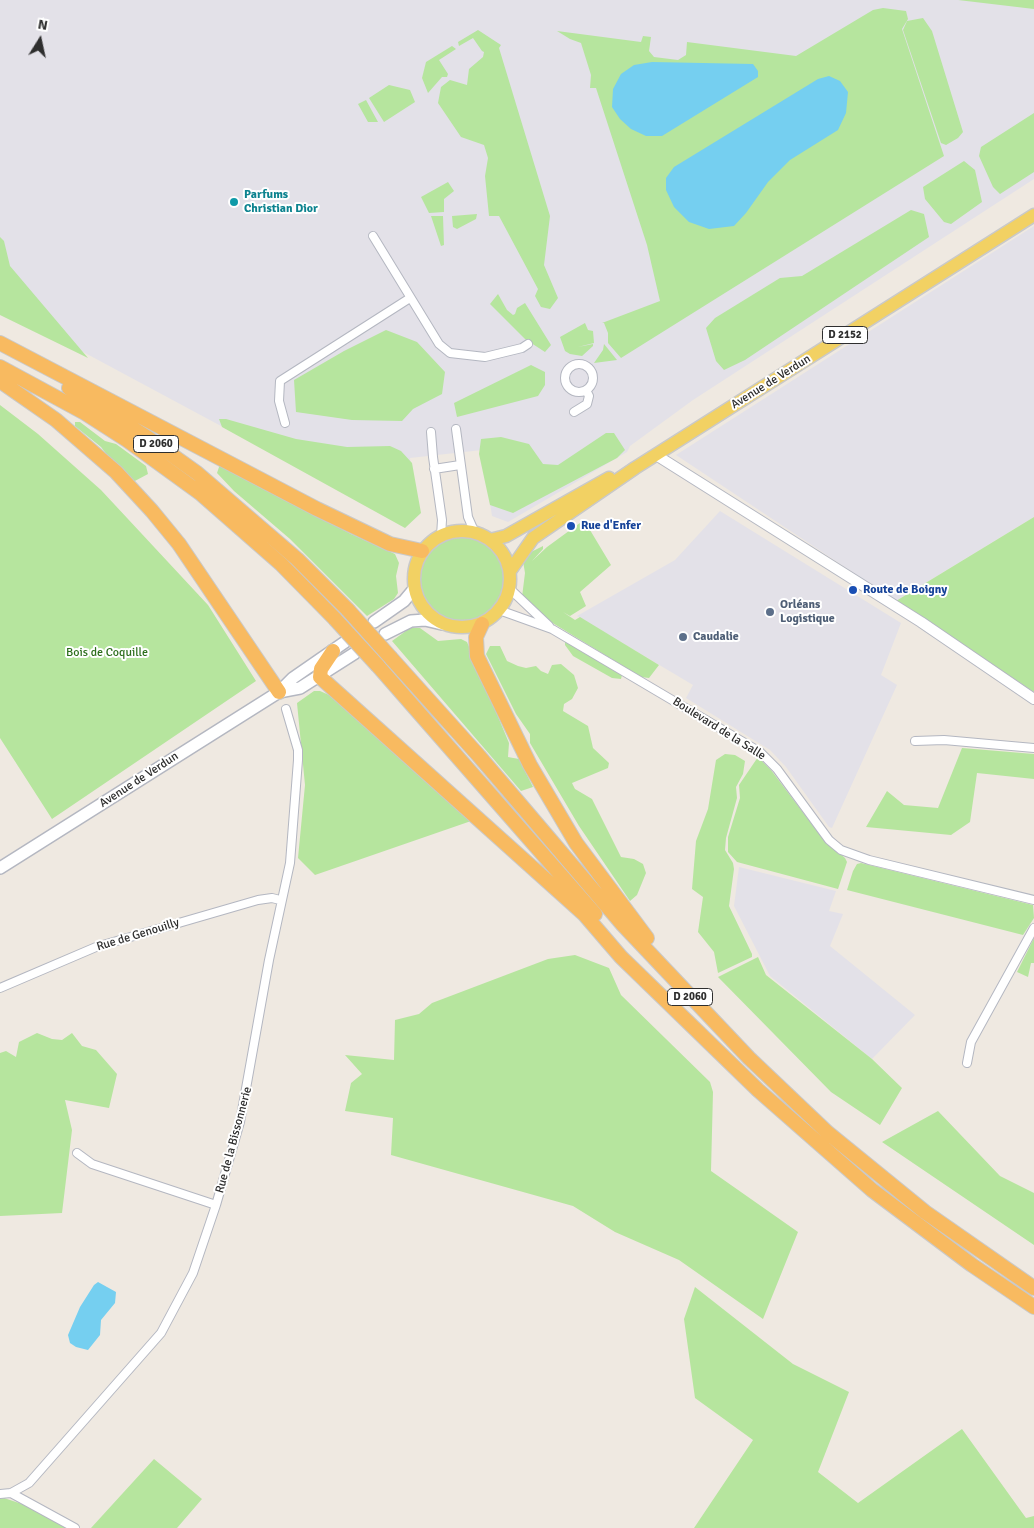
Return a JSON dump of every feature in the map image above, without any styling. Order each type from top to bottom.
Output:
[{"type":"highway","points":[[0,343],[317,509],[390,544],[422,551]]},
{"type":"highway","name":"D 2060","points":[[0,351],[76,391],[148,438],[197,473],[298,559],[348,610],[485,763],[623,925],[749,1058],[828,1133],[926,1212],[1034,1288]]},
{"type":"highway","name":"D 2060","points":[[0,367],[85,413],[127,440],[200,493],[281,564],[378,666],[645,972],[758,1090],[872,1190],[972,1265],[1034,1307]]},
{"type":"highway","points":[[0,381],[56,420],[116,472],[152,511],[179,544],[279,692]]},
{"type":"highway","points":[[482,624],[476,637],[477,656],[530,765],[576,843],[698,1006]]},
{"type":"highway","points":[[333,651],[321,669],[320,677],[584,914],[621,956],[712,1044]]},
{"type":"main road","name":"Avenue de Verdun","points":[[510,571],[533,538],[635,468],[1034,215]]},
{"type":"main road","name":"Avenue de Verdun","points":[[490,540],[506,536],[601,482],[635,468]]},
{"type":"main road","points":[[385,634],[411,621],[425,620],[442,624],[462,628],[482,624],[500,610],[510,589],[510,571],[504,555],[490,540],[476,533],[458,531],[441,536],[422,551],[414,568],[414,589],[420,605],[430,616],[442,624]]},
{"type":"main road","points":[[374,622],[404,601],[414,589]]},
{"type":"main road","name":"Avenue de Verdun","points":[[0,868],[279,692],[292,678],[345,642]]},
{"type":"main road","name":"Avenue de Verdun","points":[[279,692],[300,688],[356,653]]},
{"type":"street","points":[[373,236],[439,344],[450,353],[485,357],[522,348],[528,344]]},
{"type":"street","points":[[285,423],[279,401],[280,381],[410,298]]},
{"type":"street","points":[[574,412],[588,404],[589,396],[586,390]]},
{"type":"street","points":[[456,429],[468,517],[476,533]]},
{"type":"street","points":[[431,432],[434,470],[442,520],[441,536]]},
{"type":"street","points":[[656,455],[920,622],[1034,699]]},
{"type":"street","points":[[434,470],[460,465]]},
{"type":"street","name":"Boulevard de la Salle","points":[[510,589],[552,629]]},
{"type":"street","name":"Boulevard de la Salle","points":[[500,610],[552,629],[760,752],[777,769],[829,840],[841,850],[869,860],[1034,900]]},
{"type":"street","name":"Rue de la Bissonnerie","points":[[0,1494],[11,1493],[29,1483],[161,1333],[193,1273],[216,1205],[247,1091],[280,900],[290,863],[298,779],[298,750],[286,709]]},
{"type":"street","points":[[915,741],[944,740],[1034,748]]},
{"type":"street","name":"Rue de Genouilly","points":[[0,988],[96,947],[258,900],[272,898],[280,900]]},
{"type":"street","points":[[967,1063],[971,1042],[1034,928]]},
{"type":"street","points":[[77,1153],[92,1164],[216,1205]]},
{"type":"street","points":[[11,1493],[75,1528]]},
{"type":"shaded area","name":"Parfums Christian Dior","points":[[0,0],[1034,0],[1034,179],[693,400],[630,446],[627,452],[508,522],[492,516],[482,450],[410,458],[416,512],[355,498],[46,332],[0,288]]},
{"type":"shaded area","points":[[1034,226],[1034,517],[896,601],[676,455]]},
{"type":"shaded area","points":[[720,511],[901,623],[881,675],[897,685],[832,828],[829,827],[786,767],[770,750],[686,698],[693,685],[577,616],[675,560]]},
{"type":"shaded area","points":[[739,867],[836,891],[829,911],[843,914],[830,946],[915,1015],[872,1059],[770,976],[734,906]]},
{"type":"green space","points":[[958,0],[1034,0],[1034,9]]},
{"type":"green space","points":[[883,8],[906,11],[908,19],[902,29],[944,156],[621,358],[608,343],[608,333],[604,323],[602,323],[660,301],[647,245],[596,88],[590,88],[591,75],[581,43],[557,31],[641,42],[643,36],[651,37],[649,51],[654,57],[678,60],[686,55],[687,42],[796,56],[873,10]]},
{"type":"green space","points":[[923,18],[932,31],[963,132],[958,138],[946,145],[941,143],[903,30],[907,21]]},
{"type":"green space","points":[[478,30],[501,45],[499,48],[550,216],[544,265],[558,298],[550,309],[541,307],[535,296],[538,289],[499,216],[489,216],[485,176],[488,158],[484,145],[461,137],[438,103],[441,87],[450,80],[467,85],[469,69],[483,57],[484,52],[473,38],[459,46],[458,42]]},
{"type":"green space","points":[[452,46],[456,49],[439,60],[448,74],[447,77],[442,77],[428,93],[422,78],[426,62]]},
{"type":"green space","points":[[389,85],[410,90],[415,102],[384,122],[369,98]]},
{"type":"green space","points":[[366,100],[378,122],[368,122],[358,104]]},
{"type":"green space","points":[[1034,113],[1034,172],[1000,194],[993,187],[979,156],[981,147]]},
{"type":"green space","points":[[964,161],[975,170],[982,202],[951,224],[944,222],[925,199],[923,187]]},
{"type":"green space","points":[[448,182],[454,191],[444,199],[444,212],[429,213],[421,197]]},
{"type":"green space","points":[[911,210],[924,214],[929,237],[745,360],[724,370],[716,361],[706,328],[715,318],[780,278],[802,276]]},
{"type":"green space","points":[[477,214],[476,219],[457,229],[453,227],[452,216]]},
{"type":"green space","points":[[431,216],[443,216],[444,245],[441,246]]},
{"type":"green space","points":[[0,237],[4,241],[10,266],[88,358],[0,315]]},
{"type":"green space","points":[[498,294],[507,310],[513,315],[517,308],[525,303],[551,345],[545,352],[525,339],[490,304]]},
{"type":"green space","points":[[585,323],[588,330],[593,331],[594,343],[578,347],[593,344],[593,346],[582,356],[570,354],[565,351],[560,337]]},
{"type":"green space","points":[[386,330],[417,342],[445,372],[442,394],[413,409],[402,421],[352,420],[296,412],[294,380],[344,351]]},
{"type":"green space","points":[[604,344],[617,360],[594,363],[603,350]]},
{"type":"green space","points":[[531,365],[545,372],[545,385],[538,396],[457,417],[454,403]]},
{"type":"green space","name":"Bois de Coquille","points":[[0,405],[38,434],[101,490],[208,605],[256,681],[52,819],[0,738]]},
{"type":"green space","points":[[219,419],[226,419],[296,439],[347,447],[390,446],[401,451],[412,463],[421,513],[405,528],[222,427]]},
{"type":"green space","points":[[75,422],[80,422],[105,441],[116,444],[146,466],[148,474],[133,482],[101,447],[75,426]]},
{"type":"green space","points":[[606,433],[614,433],[625,450],[617,458],[513,513],[490,505],[479,454],[481,439],[501,437],[529,444],[543,464],[558,465]]},
{"type":"green space","points":[[220,464],[351,534],[395,554],[399,563],[396,576],[398,593],[394,599],[367,616],[290,539],[234,491],[217,473]]},
{"type":"green space","points":[[1034,517],[1034,692],[896,601]]},
{"type":"green space","points":[[584,520],[611,565],[580,592],[586,606],[570,616],[563,612],[575,620],[580,617],[659,665],[649,678],[641,677],[551,622],[522,597],[525,573],[523,561],[529,553],[543,546],[543,549],[532,561],[547,547]]},
{"type":"green space","points":[[461,535],[477,538],[485,542],[497,554],[501,562],[504,578],[501,594],[497,602],[485,614],[477,618],[461,621],[445,618],[437,614],[425,602],[421,594],[418,578],[421,562],[425,554],[437,542],[445,538]]},
{"type":"green space","points":[[410,628],[420,628],[438,641],[461,639],[467,642],[509,743],[508,757],[519,759],[533,787],[521,791],[392,641]]},
{"type":"green space","points":[[565,641],[622,675],[621,679],[612,678],[573,656],[565,645]]},
{"type":"green space","points":[[490,646],[500,646],[507,661],[518,666],[526,668],[536,666],[548,674],[552,665],[561,664],[574,675],[578,688],[572,699],[564,704],[563,711],[588,726],[593,748],[609,763],[608,768],[572,783],[575,789],[592,799],[621,857],[634,859],[643,864],[646,873],[637,895],[630,901],[579,826],[530,743],[530,734],[516,714],[486,654]]},
{"type":"green space","points":[[314,691],[320,691],[329,695],[474,820],[315,875],[298,858],[305,785],[297,703]]},
{"type":"green space","points":[[962,748],[1034,754],[1034,779],[977,773],[970,822],[951,835],[866,827],[887,791],[904,805],[938,808]]},
{"type":"green space","points":[[725,754],[735,755],[745,761],[743,774],[736,787],[737,798],[726,838],[725,850],[733,863],[734,869],[729,906],[752,957],[718,973],[714,952],[698,932],[703,897],[692,889],[696,841],[708,809],[716,760]]},
{"type":"green space","points":[[758,757],[771,770],[823,839],[845,858],[847,862],[838,889],[737,862],[728,852],[728,837],[740,798],[739,785]]},
{"type":"green space","points":[[861,863],[1033,905],[1034,918],[1023,935],[847,890],[853,871],[857,864]]},
{"type":"green space","points":[[1034,938],[1034,963],[1031,963],[1028,977],[1017,972]]},
{"type":"green space","points":[[575,955],[609,968],[621,995],[710,1082],[713,1092],[711,1171],[798,1232],[763,1319],[679,1260],[615,1232],[573,1206],[391,1155],[393,1118],[345,1111],[351,1083],[362,1074],[345,1055],[394,1060],[395,1020],[419,1014],[432,1003],[548,959]]},
{"type":"green space","points":[[758,957],[766,975],[872,1059],[902,1088],[880,1125],[831,1092],[718,977]]},
{"type":"green space","points":[[37,1033],[52,1039],[62,1040],[72,1033],[82,1046],[96,1050],[117,1074],[109,1108],[65,1100],[72,1130],[62,1213],[0,1216],[0,1053],[6,1051],[16,1057],[19,1042]]},
{"type":"green space","points":[[938,1111],[1000,1176],[1034,1193],[1034,1245],[882,1142]]},
{"type":"green space","points":[[695,1287],[793,1364],[849,1392],[818,1472],[858,1503],[962,1429],[1026,1518],[1034,1516],[1034,1528],[694,1528],[753,1440],[695,1398],[684,1319]]},
{"type":"green space","points":[[154,1459],[202,1499],[177,1528],[91,1528]]},
{"type":"green space","points":[[4,1498],[25,1505],[71,1528],[0,1528],[0,1499]]},
{"type":"water","points":[[652,62],[753,64],[758,71],[758,77],[662,136],[646,136],[631,129],[620,119],[612,107],[613,89],[621,74],[634,65]]},
{"type":"water","points":[[829,76],[840,81],[848,92],[846,113],[838,130],[790,160],[768,182],[746,213],[734,226],[709,229],[689,222],[674,207],[666,190],[666,178],[674,167],[818,79]]},
{"type":"water","points":[[98,1282],[116,1292],[115,1303],[101,1320],[100,1335],[88,1350],[76,1347],[70,1343],[68,1335],[80,1307]]},
{"type":"place","name":"Parfums Christian Dior","points":[[234,202]]},
{"type":"place","name":"Rue d'Enfer","points":[[571,526]]},
{"type":"place","name":"Route de Boigny","points":[[853,590]]},
{"type":"place","name":"Orléans Logistique","points":[[770,612]]},
{"type":"place","name":"Caudalie","points":[[683,637]]}]
